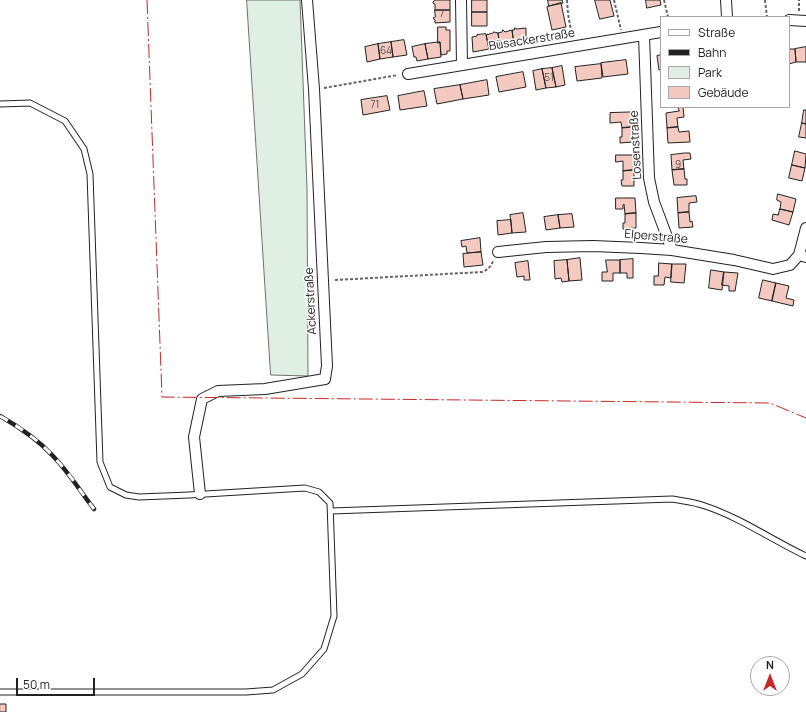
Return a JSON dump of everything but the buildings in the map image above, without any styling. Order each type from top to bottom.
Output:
[{"type":"street","name":"Ackerstraße","points":[[200,494],[194,436],[202,399],[218,391],[265,389],[325,379],[327,366],[314,89],[307,0]]},
{"type":"street","points":[[462,0],[462,64]]},
{"type":"street","points":[[726,0],[727,16]]},
{"type":"street","points":[[790,20],[806,21]]},
{"type":"street","name":"Büsackerstraße","points":[[408,74],[660,32]]},
{"type":"street","name":"Losenstraße","points":[[644,35],[649,178],[654,202],[672,250]]},
{"type":"street","points":[[802,256],[806,228]]},
{"type":"street","name":"Elperstraße","points":[[498,252],[593,246],[672,250],[734,260],[773,269],[790,265],[802,256]]},
{"type":"lane","points":[[0,104],[30,103],[65,121],[84,149],[90,174],[100,462],[110,487],[126,495],[139,497],[305,488],[319,492],[330,503],[331,511],[334,616],[324,649],[302,674],[273,690],[246,692],[0,692]]},
{"type":"lane","points":[[331,511],[672,499],[704,506],[732,516],[806,556]]},
{"type":"path","points":[[567,0],[574,46]]},
{"type":"path","points":[[614,0],[624,39]]},
{"type":"path","points":[[664,0],[668,16]]},
{"type":"path","points":[[765,0],[767,16]]},
{"type":"path","points":[[314,89],[408,74]]},
{"type":"path","points":[[335,280],[482,272],[487,271],[498,252]]},
{"type":"green space","points":[[247,0],[300,0],[307,189],[308,376],[271,375]]},
{"type":"railway","points":[[0,416],[28,434],[46,449],[58,461],[94,509]]},
{"type":"power","points":[[147,0],[162,397],[770,403],[806,418]]}]
